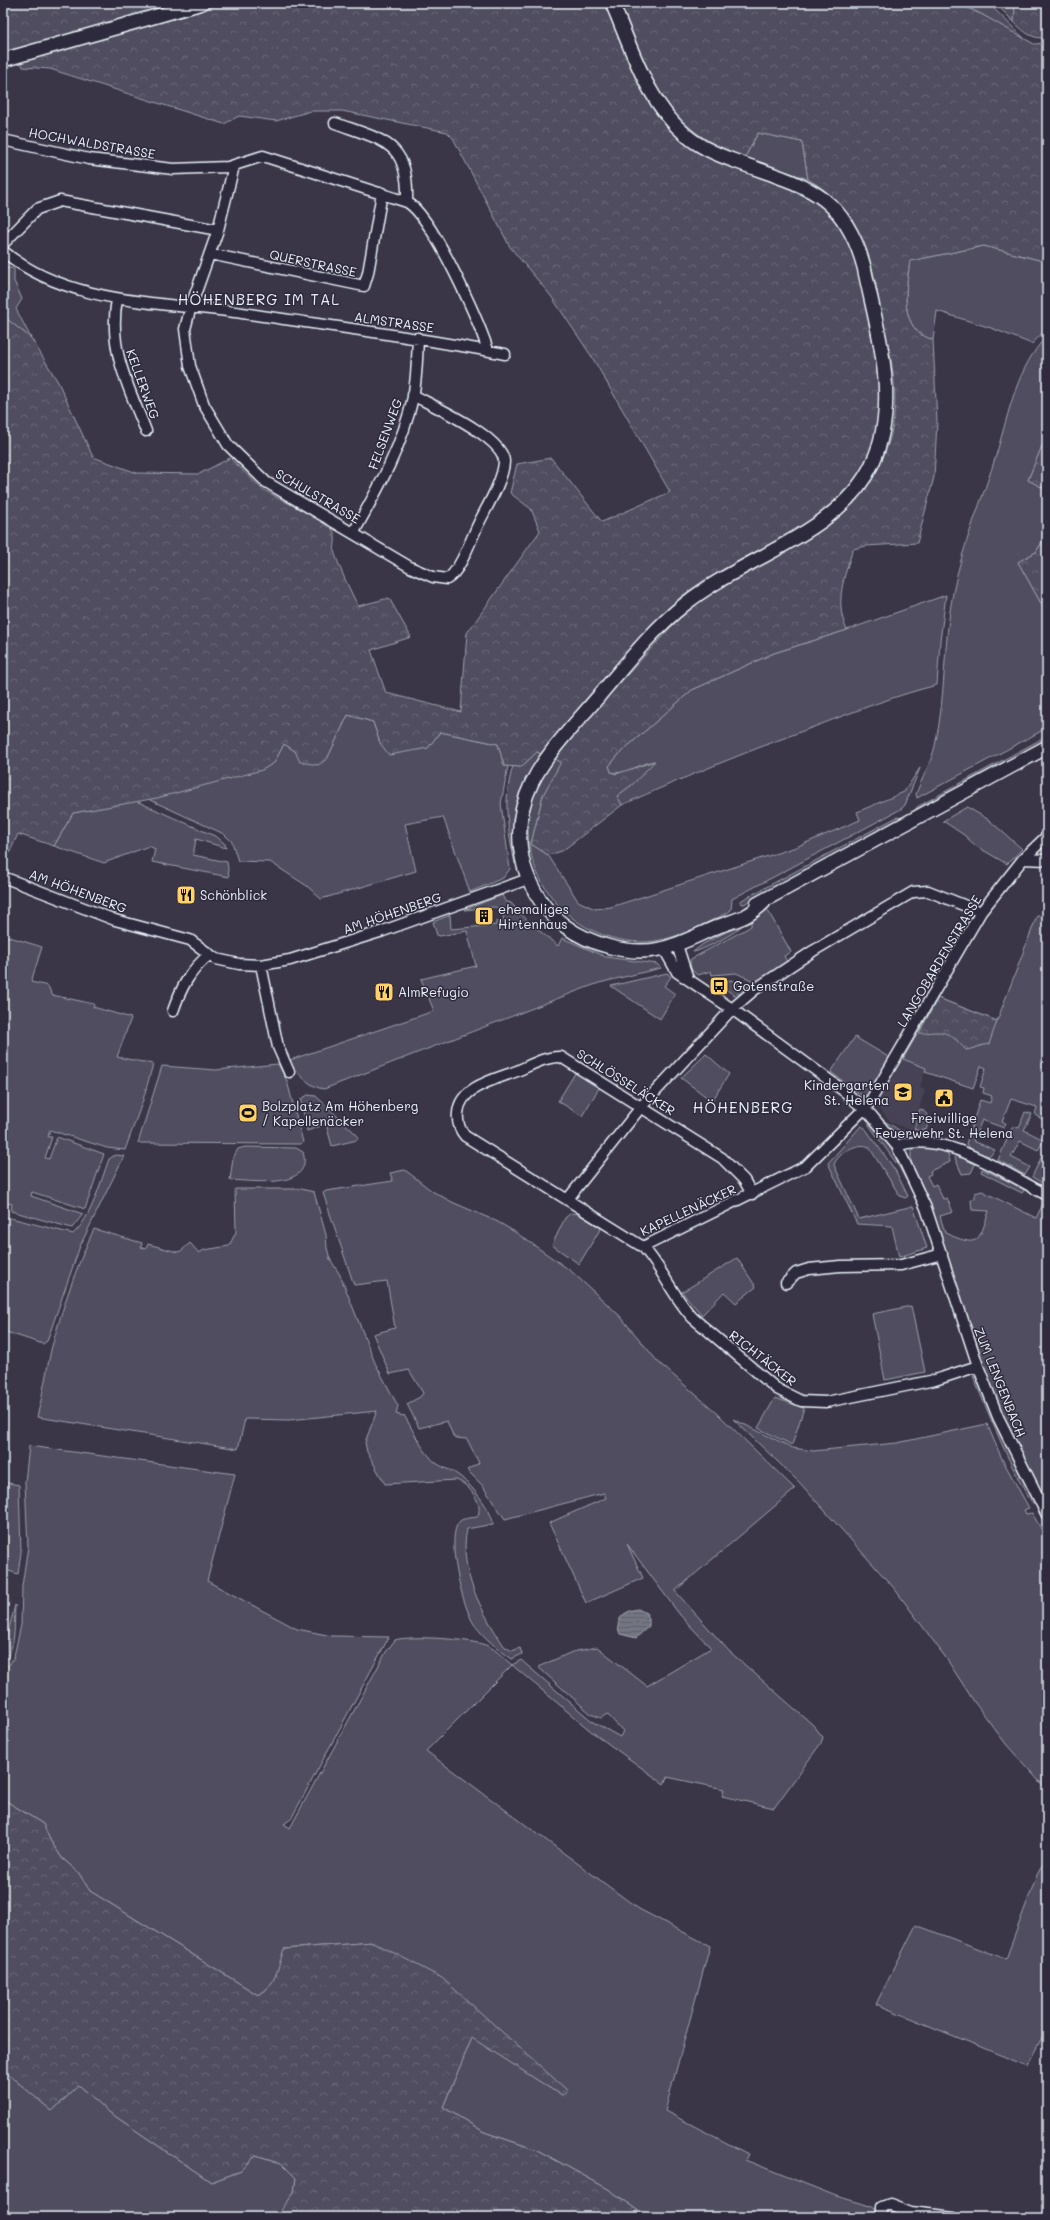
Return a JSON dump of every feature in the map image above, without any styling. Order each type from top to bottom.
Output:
[{"type":"main road","points":[[3,60],[202,3]]},
{"type":"main road","points":[[612,3],[653,96],[666,116],[678,128],[705,148],[809,189],[830,204],[848,225],[858,247],[864,267],[885,379],[886,417],[884,433],[872,464],[864,478],[845,502],[820,522],[709,586],[665,621],[626,663],[546,759],[530,786],[520,820],[520,845],[528,879],[537,895],[549,911],[575,933],[593,941],[629,950],[650,951],[664,949],[721,925],[735,914],[764,902],[1047,747]]},
{"type":"street","points":[[335,123],[391,145],[400,158],[407,173],[407,202]]},
{"type":"street","name":"HOCHWALDSTRASSE","points":[[3,140],[83,157],[140,166],[173,169],[234,166],[263,156],[407,202],[417,208],[430,230],[476,317],[488,350]]},
{"type":"street","name":"SCHULSTRASSE","points":[[234,166],[218,230],[191,306],[185,330],[190,366],[204,404],[228,445],[266,482],[410,566],[432,576],[447,579],[455,572],[462,558],[498,482],[504,460],[501,451],[496,445],[465,424],[413,395]]},
{"type":"street","name":"QUERSTRASSE","points":[[210,254],[364,286],[368,272],[382,193]]},
{"type":"street","points":[[3,244],[37,209],[60,201],[218,230]]},
{"type":"street","name":"ALMSTRASSE","points":[[3,251],[22,264],[56,281],[117,299],[191,306],[418,338],[505,354]]},
{"type":"street","name":"KELLERWEG","points":[[117,299],[114,324],[117,355],[146,431]]},
{"type":"street","name":"FELSENWEG","points":[[354,532],[388,467],[405,424],[413,395],[418,338]]},
{"type":"street","name":"LANGOBARDENSTRASSE","points":[[865,1109],[924,1013],[981,912],[1023,859],[1047,836]]},
{"type":"street","points":[[1023,859],[1047,860]]},
{"type":"street","name":"AM HÖHENBERG","points":[[3,878],[115,920],[185,938],[197,944],[209,955],[239,964],[261,965],[290,960],[383,931],[528,879]]},
{"type":"street","points":[[567,1200],[641,1107],[732,1009],[754,990],[813,951],[913,892],[928,891],[981,912]]},
{"type":"street","points":[[677,944],[688,979]]},
{"type":"street","name":"ZUM LENGENBACH","points":[[664,949],[674,969],[820,1072],[865,1109],[897,1146],[922,1196],[978,1366],[998,1417],[1047,1514]]},
{"type":"street","points":[[173,1011],[187,977],[197,965],[209,955]]},
{"type":"street","points":[[261,965],[278,1047],[289,1072]]},
{"type":"street","name":"SCHLÖSSELÄCKER","points":[[567,1200],[465,1136],[460,1128],[458,1107],[465,1096],[481,1085],[552,1057],[561,1057],[722,1158],[732,1166],[744,1180],[752,1194]]},
{"type":"street","name":"KAPELLENÄCKER","points":[[567,1200],[643,1247],[752,1194],[811,1162],[865,1109]]},
{"type":"street","points":[[897,1146],[916,1142],[932,1143],[957,1150],[1047,1195]]},
{"type":"street","name":"RICHTÄCKER","points":[[643,1247],[652,1256],[684,1308],[693,1318],[777,1389],[797,1400],[816,1403],[839,1400],[935,1380],[978,1366]]},
{"type":"street","points":[[786,1283],[794,1274],[809,1269],[840,1266],[906,1264],[942,1254]]},
{"type":"street","points":[[882,2217],[882,2207],[885,2205],[898,2206],[910,2215],[954,2217]]},
{"type":"shaded area","name":"Kindergarten St. Helena","points":[[903,1059],[926,1068],[920,1088],[925,1090],[912,1131],[891,1122],[878,1108],[881,1095]]},
{"type":"green space","points":[[3,3],[173,3],[3,54]]},
{"type":"green space","points":[[227,3],[605,3],[640,87],[651,107],[665,125],[680,140],[705,155],[780,183],[802,193],[821,205],[838,224],[846,236],[852,249],[860,276],[877,372],[879,398],[878,422],[872,446],[862,468],[846,489],[824,510],[795,530],[717,573],[683,595],[670,606],[601,681],[542,754],[537,752],[521,767],[504,766],[498,744],[440,732],[428,748],[389,755],[380,743],[373,722],[348,715],[327,759],[318,765],[300,762],[295,751],[284,744],[274,763],[262,770],[157,798],[73,813],[54,846],[18,834],[3,867],[3,316],[31,338],[58,382],[93,457],[137,473],[199,474],[230,458],[262,489],[329,525],[333,530],[335,538],[334,548],[336,557],[343,576],[358,606],[389,598],[411,637],[371,650],[386,693],[461,712],[467,633],[540,531],[531,509],[510,493],[517,464],[551,458],[602,522],[670,492],[592,357],[551,296],[510,247],[453,138],[447,132],[342,111],[311,111],[276,121],[239,116],[224,124],[50,69],[23,67],[21,62]]},
{"type":"green space","points":[[620,3],[957,3],[981,14],[1034,44],[1047,43],[1047,262],[984,246],[910,261],[906,288],[908,316],[917,331],[933,340],[937,422],[934,477],[917,543],[866,546],[853,549],[846,570],[841,600],[843,620],[847,630],[774,653],[692,690],[621,752],[609,766],[611,772],[616,774],[655,761],[633,784],[617,796],[622,805],[562,851],[548,855],[531,844],[543,795],[561,762],[555,759],[586,721],[666,632],[696,604],[723,585],[811,537],[827,526],[855,501],[877,470],[885,453],[891,435],[894,416],[895,402],[891,361],[867,249],[851,218],[840,204],[826,191],[808,179],[802,142],[758,133],[745,157],[717,146],[695,132],[677,115],[663,97],[641,54]]},
{"type":"green space","points":[[957,3],[988,3],[1026,40],[981,14]]},
{"type":"green space","points":[[995,3],[1015,3],[1014,22]]},
{"type":"green space","points":[[1015,3],[1047,3],[1047,38],[1033,36],[1014,22]]},
{"type":"green space","points":[[758,133],[802,142],[808,179],[745,157]]},
{"type":"green space","points":[[984,246],[1047,262],[1047,328],[1032,344],[991,328],[937,311],[933,340],[920,334],[908,316],[906,288],[910,261]]},
{"type":"green space","points":[[3,268],[14,268],[14,281],[22,299],[16,309],[31,338],[3,316]]},
{"type":"green space","points":[[1047,336],[1047,434],[1028,480],[1047,490],[1047,534],[1036,552],[1018,562],[1047,614],[1047,728],[917,798],[916,794],[929,764],[939,727],[950,612],[962,557],[997,452],[1015,391],[1028,362]]},
{"type":"green space","points":[[1047,434],[1047,490],[1028,480]]},
{"type":"green space","points":[[1047,534],[1047,614],[1018,562],[1036,552]]},
{"type":"green space","points":[[946,595],[940,641],[937,685],[878,703],[770,744],[695,773],[622,805],[617,796],[633,784],[654,761],[627,771],[616,773],[611,772],[609,766],[621,752],[692,690],[774,653],[847,630]]},
{"type":"green space","points":[[348,715],[373,722],[380,743],[428,748],[440,732],[498,744],[504,766],[508,766],[501,804],[510,869],[503,878],[470,892],[443,817],[405,824],[416,871],[321,899],[307,886],[270,862],[238,861],[232,842],[224,834],[148,799],[274,763],[284,744],[295,751],[327,759]]},
{"type":"green space","points":[[1047,736],[1047,742],[915,810],[917,807]]},
{"type":"green space","points":[[537,752],[542,754],[535,764],[525,785],[518,807],[514,842],[516,859],[515,864],[507,815],[510,779],[513,766],[521,767]]},
{"type":"green space","points":[[555,759],[562,762],[543,795],[531,844],[548,855],[578,901],[595,909],[611,907],[796,847],[860,820],[857,812],[904,792],[920,768],[905,805],[901,809],[732,899],[731,910],[727,913],[675,936],[641,942],[612,938],[586,927],[564,910],[546,889],[534,865],[528,838],[530,809],[539,781],[544,772]]},
{"type":"green space","points":[[136,801],[217,837],[225,844],[226,848],[196,839],[193,855],[227,862],[229,877],[152,862],[155,849],[149,846],[104,863],[54,846],[73,813]]},
{"type":"green space","points":[[967,807],[989,820],[1022,849],[1007,864],[976,846],[964,835],[943,821]]},
{"type":"green space","points":[[897,817],[902,818],[744,904],[740,903],[742,900]]},
{"type":"green space","points":[[502,895],[505,901],[511,903],[530,923],[558,946],[562,938],[606,957],[657,964],[661,968],[599,983],[324,1089],[318,1088],[308,1082],[287,1061],[434,1011],[421,979],[476,966],[467,931],[440,936],[437,935],[433,922],[450,915],[451,929],[496,925],[496,922],[504,921],[501,908],[494,907],[464,910]]},
{"type":"green space","points":[[767,909],[791,952],[784,956],[787,962],[756,982],[736,973],[712,975],[711,971],[698,975],[692,970],[690,966],[691,959],[748,928],[751,926],[751,918]]},
{"type":"green space","points":[[1037,916],[1047,916],[1047,1122],[1035,1115],[1037,1107],[1011,1099],[1002,1122],[1006,1123],[1004,1128],[982,1120],[973,1141],[995,1150],[990,1156],[974,1150],[966,1144],[980,1100],[990,1103],[992,1096],[983,1093],[984,1088],[980,1087],[986,1068],[981,1066],[973,1088],[925,1072],[926,1068],[903,1059],[938,998],[997,1021]]},
{"type":"green space","points":[[739,925],[742,925],[740,928],[719,941],[693,952],[703,944]]},
{"type":"green space","points":[[3,935],[42,947],[31,982],[48,986],[52,995],[94,1004],[93,1007],[131,1018],[117,1057],[153,1064],[143,1100],[125,1150],[107,1148],[50,1130],[48,1137],[52,1137],[45,1158],[49,1159],[57,1137],[104,1154],[85,1209],[32,1192],[31,1196],[83,1214],[72,1228],[11,1211],[12,1204],[8,1203],[7,1210],[3,1210]]},
{"type":"green space","points":[[667,973],[671,977],[664,986],[675,994],[660,1019],[611,986]]},
{"type":"green space","points":[[731,980],[742,985],[744,990],[742,993],[734,995],[717,983]]},
{"type":"green space","points":[[938,998],[997,1021],[989,1044],[966,1050],[956,1040],[945,1033],[919,1033]]},
{"type":"green space","points":[[855,1037],[890,1058],[870,1093],[865,1096],[858,1093],[831,1072]]},
{"type":"green space","points":[[706,1054],[729,1074],[712,1101],[681,1078]]},
{"type":"green space","points":[[278,1064],[287,1081],[303,1142],[301,1144],[138,1143],[162,1066],[216,1070]]},
{"type":"green space","points":[[577,1070],[601,1085],[582,1116],[558,1101]]},
{"type":"green space","points":[[308,1095],[316,1096],[358,1136],[357,1140],[332,1146],[326,1124],[307,1131],[301,1099]]},
{"type":"green space","points":[[920,1109],[926,1113],[928,1124],[926,1130],[921,1129],[920,1131],[914,1129]]},
{"type":"green space","points":[[1025,1112],[1032,1114],[1024,1130],[1044,1140],[1038,1150],[1020,1141],[1011,1157],[1030,1167],[1025,1175],[998,1160],[1013,1126],[1019,1128]]},
{"type":"green space","points":[[878,1117],[899,1130],[919,1135],[919,1137],[906,1136],[896,1132],[886,1126]]},
{"type":"green space","points":[[869,1122],[890,1147],[913,1189],[911,1189],[899,1167],[869,1125]]},
{"type":"green space","points":[[861,1126],[865,1128],[895,1170],[908,1196],[905,1198],[900,1196],[869,1147],[854,1147],[843,1153],[834,1165],[859,1219],[913,1206],[927,1248],[899,1257],[892,1226],[857,1224],[828,1163]]},
{"type":"green space","points":[[1047,1145],[1047,1157],[1041,1169],[1047,1173],[1047,1186],[1032,1177]]},
{"type":"green space","points":[[920,1146],[947,1150],[950,1162],[930,1171],[931,1174],[927,1176],[932,1186],[936,1184],[943,1199],[947,1198],[953,1212],[940,1216],[945,1233],[971,1241],[979,1237],[989,1211],[972,1210],[971,1200],[975,1199],[975,1193],[982,1191],[1036,1218],[1043,1204],[1047,1205],[1047,1504],[1024,1461],[994,1394],[969,1325],[936,1222],[911,1162],[911,1152]]},
{"type":"green space","points":[[245,1147],[296,1148],[303,1152],[304,1164],[299,1173],[291,1178],[279,1181],[266,1182],[230,1180],[233,1158],[238,1149]]},
{"type":"green space","points":[[957,1154],[976,1162],[971,1173],[962,1174],[955,1158]]},
{"type":"green space","points":[[115,1155],[124,1156],[80,1246],[47,1341],[43,1344],[3,1331],[3,1216],[73,1234],[80,1227],[90,1209],[99,1189],[109,1159]]},
{"type":"green space","points":[[982,1169],[1025,1189],[1022,1193],[981,1172]]},
{"type":"green space","points":[[405,1170],[432,1191],[452,1202],[498,1222],[515,1232],[571,1271],[619,1315],[658,1362],[717,1413],[795,1489],[675,1591],[729,1651],[813,1725],[823,1737],[821,1743],[774,1808],[722,1796],[724,1789],[667,1777],[664,1784],[592,1732],[512,1665],[521,1660],[593,1722],[620,1737],[623,1731],[607,1714],[601,1718],[591,1714],[538,1667],[572,1652],[597,1647],[647,1686],[711,1648],[680,1615],[627,1544],[643,1578],[586,1603],[549,1523],[606,1498],[604,1493],[505,1519],[482,1485],[467,1470],[479,1463],[467,1439],[454,1438],[447,1421],[419,1428],[407,1404],[420,1397],[423,1393],[409,1370],[390,1374],[373,1334],[395,1328],[387,1281],[354,1285],[323,1193],[326,1191],[393,1181],[390,1173]]},
{"type":"green space","points":[[235,1189],[301,1189],[314,1192],[326,1235],[330,1259],[340,1275],[375,1363],[398,1406],[396,1414],[404,1415],[426,1452],[433,1460],[463,1479],[480,1498],[492,1518],[493,1524],[467,1529],[465,1545],[469,1576],[480,1605],[504,1646],[512,1651],[520,1648],[522,1654],[512,1659],[492,1643],[474,1624],[465,1603],[454,1556],[454,1541],[456,1529],[460,1521],[477,1517],[479,1507],[477,1501],[466,1486],[456,1480],[385,1484],[367,1452],[365,1442],[377,1411],[289,1420],[245,1419],[238,1449],[37,1417],[51,1350],[60,1319],[75,1273],[94,1229],[142,1243],[141,1247],[146,1249],[148,1244],[177,1252],[181,1251],[190,1243],[199,1253],[204,1250],[229,1246],[236,1232]]},
{"type":"green space","points":[[571,1213],[578,1214],[601,1228],[579,1264],[552,1245],[565,1218]]},
{"type":"green space","points":[[737,1258],[756,1287],[736,1303],[724,1292],[702,1315],[682,1292]]},
{"type":"green space","points":[[911,1306],[925,1372],[885,1380],[872,1314]]},
{"type":"green space","points":[[973,1376],[978,1379],[1036,1503],[1035,1505],[1029,1498],[1012,1466]]},
{"type":"green space","points":[[775,1398],[804,1408],[792,1445],[758,1428]]},
{"type":"green space","points":[[733,1419],[793,1448],[813,1451],[897,1443],[987,1424],[1002,1459],[1029,1508],[1024,1510],[1026,1514],[1032,1513],[1047,1539],[1047,1790],[1006,1744],[975,1703],[946,1658],[894,1588],[799,1482]]},
{"type":"green space","points":[[29,1446],[235,1474],[207,1581],[297,1629],[332,1636],[389,1637],[291,1819],[284,1824],[290,1828],[386,1652],[395,1640],[427,1638],[469,1641],[488,1646],[512,1665],[426,1751],[639,1909],[710,1946],[665,2111],[748,2154],[745,2160],[836,2196],[871,2206],[875,2209],[877,2217],[648,2217],[608,2189],[537,2150],[484,2132],[443,2107],[472,2037],[562,2096],[373,1942],[284,1949],[273,1981],[269,1987],[258,1995],[90,1891],[78,1872],[62,1858],[50,1840],[43,1824],[3,1799],[3,1669],[10,1664],[14,1656],[21,1625],[22,1586],[28,1546],[25,1482]]},
{"type":"green space","points":[[3,1482],[19,1485],[21,1552],[18,1574],[3,1569]]},
{"type":"green space","points":[[15,1605],[13,1643],[11,1650],[3,1663],[6,1641]]},
{"type":"green space","points":[[3,1799],[43,1824],[50,1840],[62,1858],[78,1872],[90,1891],[258,1995],[269,1987],[273,1981],[284,1949],[373,1942],[442,1978],[568,2091],[562,2096],[472,2038],[443,2107],[484,2132],[537,2150],[608,2189],[648,2217],[276,2217],[294,2193],[296,2178],[281,2163],[256,2155],[241,2171],[211,2182],[109,2112],[79,2085],[52,2111],[3,2070]]},
{"type":"green space","points":[[1047,1856],[1047,2028],[1027,2066],[876,2004],[916,1925],[1006,1959],[1037,1875]]},
{"type":"green space","points":[[3,2070],[52,2111],[79,2085],[109,2112],[211,2182],[241,2171],[256,2155],[281,2163],[296,2177],[294,2193],[277,2217],[3,2217]]},
{"type":"water","points":[[638,1609],[646,1613],[649,1618],[649,1626],[636,1638],[620,1634],[618,1624],[621,1617],[628,1612]]},
{"type":"place","name":"Schönblick","points":[[186,895]]},
{"type":"place","name":"ehemaliges Hirtenhaus","points":[[484,916]]},
{"type":"place","name":"Gotenstraße","points":[[719,986]]},
{"type":"place","name":"AlmRefugio","points":[[384,992]]},
{"type":"place","name":"Kindergarten St. Helena","points":[[903,1092]]},
{"type":"place","name":"Freiwillige Feuerwehr St. Helena","points":[[944,1098]]},
{"type":"place","name":"Bolzplatz Am Höhenberg / Kapellenäcker","points":[[248,1113]]},
{"type":"district","name":"HÖHENBERG IM TAL","points":[[259,300]]},
{"type":"district","name":"HÖHENBERG","points":[[743,1108]]}]
